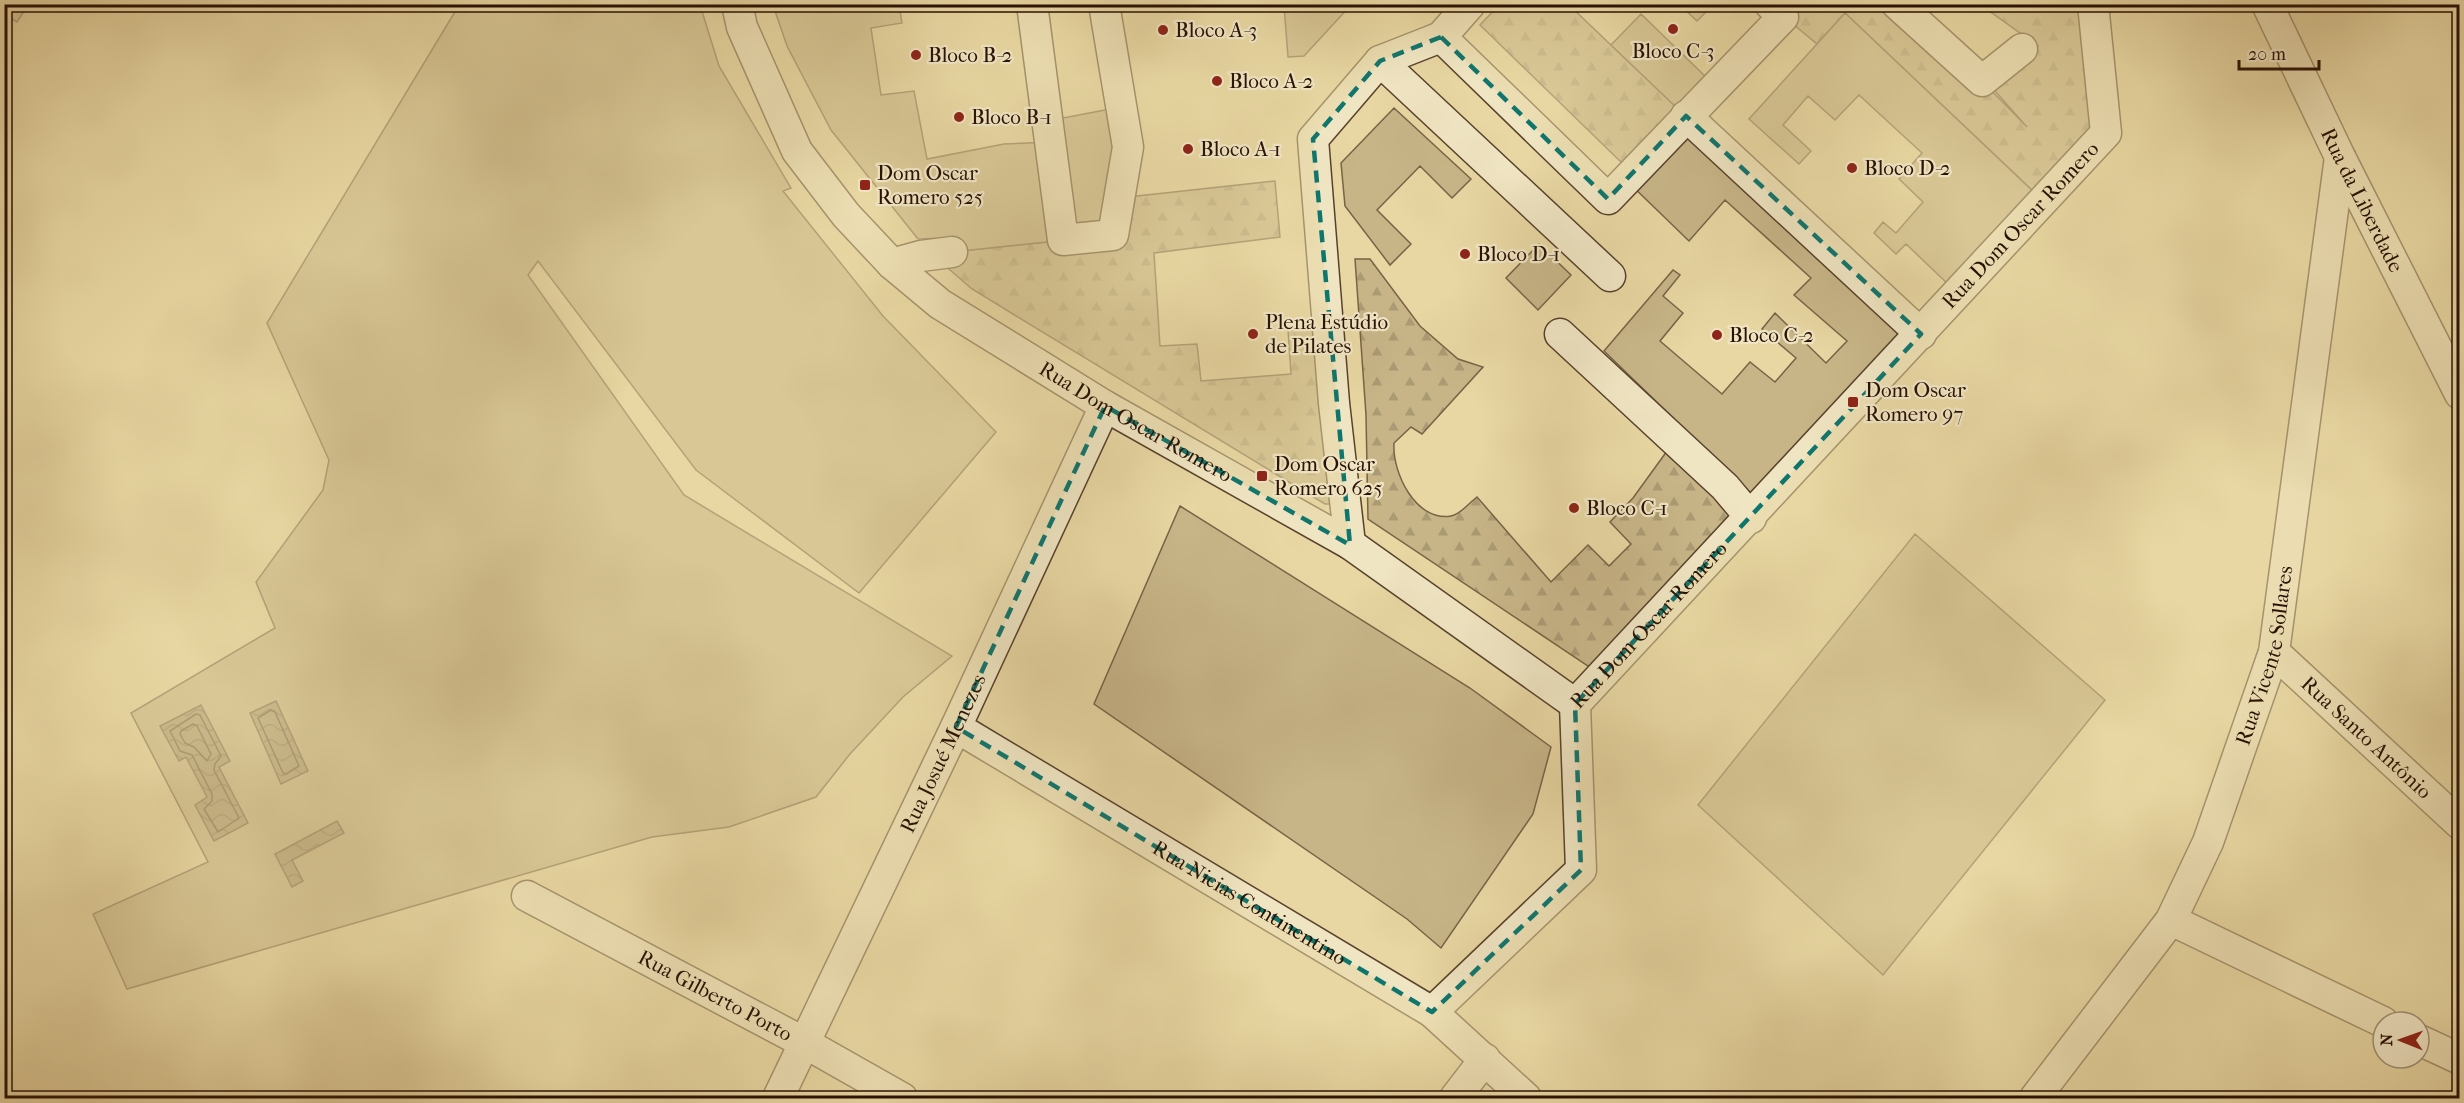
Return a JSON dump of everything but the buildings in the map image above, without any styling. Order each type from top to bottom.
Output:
[{"type":"street","name":"Rua Dom Oscar Romero","points":[[737,4],[742,27],[797,150],[846,215],[892,264],[940,304],[1105,406],[1350,544],[1575,704],[1751,518],[2046,196],[2106,134],[2093,4]]},
{"type":"street","points":[[1032,4],[1063,240],[1113,235],[1128,147],[1104,4]]},
{"type":"street","points":[[1350,544],[1334,403],[1313,139],[1380,61],[1442,38],[1470,4]]},
{"type":"street","points":[[1442,38],[1608,199],[1783,16],[1770,4]]},
{"type":"street","points":[[1898,4],[1982,81],[2022,49]]},
{"type":"street","name":"Rua da Liberdade","points":[[2267,4],[2340,157],[2460,394]]},
{"type":"street","points":[[1380,61],[1610,276]]},
{"type":"street","points":[[1686,116],[1921,334]]},
{"type":"street","name":"Rua Vicente Sollares","points":[[2035,1098],[2171,920],[2208,842],[2274,652],[2340,157]]},
{"type":"street","points":[[892,264],[921,256],[952,252]]},
{"type":"street","points":[[1560,334],[1725,487],[1751,518]]},
{"type":"street","name":"Rua Josué Menezes","points":[[778,1098],[956,727],[1105,406]]},
{"type":"street","name":"Rua Santo Antônio","points":[[2274,652],[2460,824]]},
{"type":"street","points":[[1432,1012],[1581,870],[1575,704]]},
{"type":"street","name":"Rua Nicias Continentino","points":[[956,727],[1432,1012],[1527,1098]]},
{"type":"street","name":"Rua Gilberto Porto","points":[[527,896],[803,1042],[902,1098]]},
{"type":"street","points":[[2171,920],[2371,1016]]},
{"type":"street","points":[[2431,1046],[2460,1059]]},
{"type":"street","points":[[1455,1098],[1485,1059]]},
{"type":"highlighted area","points":[[1441,37],[1608,199],[1686,116],[1921,334],[1575,704],[1581,870],[1432,1012],[956,727],[1105,406],[1350,545],[1313,139],[1380,61]]},
{"type":"green space","points":[[5,4],[28,5],[17,22],[5,15]]},
{"type":"green space","points":[[1284,4],[1351,5],[1304,56],[1288,57]]},
{"type":"green space","points":[[459,5],[700,5],[719,66],[791,188],[783,191],[883,316],[996,432],[859,593],[696,470],[538,261],[528,275],[684,495],[952,656],[903,697],[850,754],[816,797],[729,827],[652,837],[127,989],[93,914],[208,862],[131,713],[275,628],[256,582],[323,490],[329,460],[267,323]]},
{"type":"green space","points":[[773,5],[899,5],[902,23],[871,28],[881,95],[914,91],[927,159],[1004,144],[1049,142],[1047,121],[1121,107],[1113,235],[952,252],[945,238],[918,239],[831,130],[787,46]]},
{"type":"green space","points":[[1416,5],[1456,5],[1433,12]]},
{"type":"green space","points":[[1499,5],[1569,5],[1677,108],[1624,165],[1480,25]]},
{"type":"green space","points":[[1680,5],[1713,5],[1697,21]]},
{"type":"green space","points":[[1770,5],[1897,5],[1982,81],[2027,127],[1995,91],[2038,46],[1981,5],[2080,5],[2090,126],[2086,139],[2036,194],[1845,13],[1817,44]]},
{"type":"green space","points":[[1845,13],[2036,194],[1951,287],[1906,244],[1896,254],[1874,233],[1883,222],[1896,233],[1923,202],[1899,179],[1922,153],[1859,95],[1835,120],[1808,96],[1783,125],[1811,151],[1799,164],[1749,119]]},
{"type":"green space","points":[[1641,14],[1706,77],[1677,108],[1611,45]]},
{"type":"green space","points":[[1394,108],[1471,179],[1452,198],[1420,166],[1377,210],[1411,244],[1390,265],[1345,206],[1341,163]]},
{"type":"green space","points":[[1686,116],[1905,337],[1755,497],[1604,351],[1673,270],[1680,275],[1663,296],[1683,313],[1660,341],[1722,394],[1750,362],[1775,382],[1796,358],[1762,329],[1775,313],[1826,363],[1847,341],[1794,295],[1811,278],[1725,200],[1689,241],[1626,180]]},
{"type":"green space","points":[[1275,181],[1280,237],[1154,253],[1160,346],[1197,344],[1201,381],[1291,374],[1288,330],[1323,326],[1332,504],[1325,504],[972,289],[943,264],[952,252],[1113,235],[1119,198]]},
{"type":"green space","points":[[1539,244],[1571,275],[1538,310],[1506,278]]},
{"type":"green space","points":[[1355,259],[1370,259],[1420,326],[1458,359],[1483,367],[1422,434],[1411,427],[1394,443],[1394,455],[1402,481],[1417,503],[1427,511],[1438,516],[1451,516],[1461,511],[1477,497],[1551,582],[1588,545],[1609,566],[1631,544],[1610,522],[1633,498],[1675,440],[1741,513],[1594,670],[1368,519],[1366,415]]},
{"type":"green space","points":[[1180,506],[1470,688],[1551,747],[1533,814],[1441,948],[1407,919],[1094,704]]},
{"type":"green space","points":[[1915,534],[2105,700],[1883,975],[1698,805]]},
{"type":"water","points":[[276,701],[308,771],[281,784],[250,713]]},
{"type":"water","points":[[201,705],[230,761],[219,767],[248,823],[214,841],[195,805],[207,797],[186,757],[179,761],[160,726]]},
{"type":"water","points":[[337,821],[344,833],[292,860],[303,881],[292,887],[275,854]]},
{"type":"place","name":"Bloco C-3","points":[[1673,29]]},
{"type":"place","name":"Bloco A-3","points":[[1163,30]]},
{"type":"place","name":"Bloco B-2","points":[[916,55]]},
{"type":"place","name":"Bloco A-2","points":[[1217,81]]},
{"type":"place","name":"Bloco B-1","points":[[959,117]]},
{"type":"place","name":"Bloco A-1","points":[[1188,149]]},
{"type":"place","name":"Bloco D-2","points":[[1852,168]]},
{"type":"place","name":"Dom Oscar Romero 525","points":[[865,185]]},
{"type":"place","name":"Bloco D-1","points":[[1465,254]]},
{"type":"place","name":"Plena Estúdio de Pilates","points":[[1253,334]]},
{"type":"place","name":"Bloco C-2","points":[[1717,335]]},
{"type":"place","name":"Dom Oscar Romero 97","points":[[1853,402]]},
{"type":"place","name":"Dom Oscar Romero 625","points":[[1262,476]]},
{"type":"place","name":"Bloco C-1","points":[[1574,508]]}]
